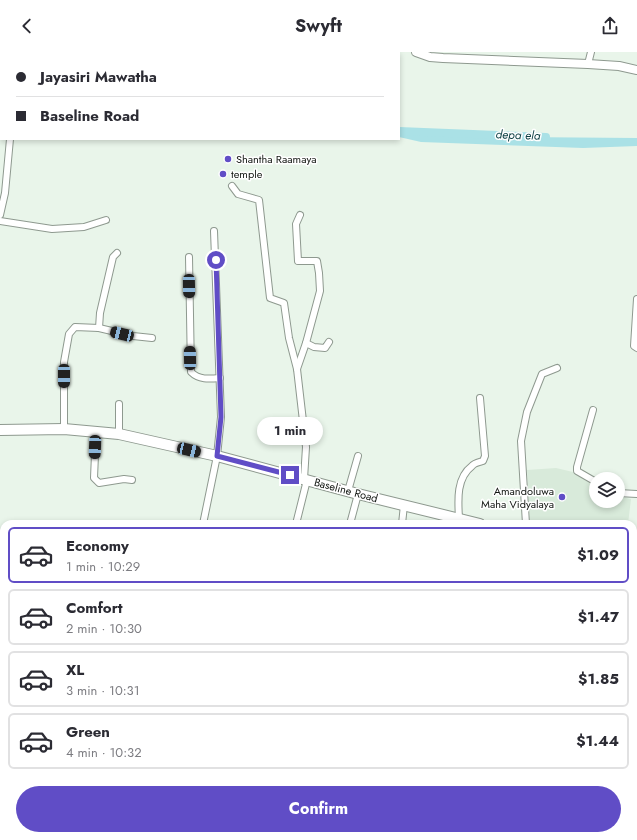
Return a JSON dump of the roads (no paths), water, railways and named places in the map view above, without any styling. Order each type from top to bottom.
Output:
[{"type":"main road","name":"Baseline Road","points":[[0,430],[64,429],[119,434],[217,456],[353,493],[404,505],[455,520]]},
{"type":"street","points":[[416,52],[430,57],[588,64],[618,66],[637,70]]},
{"type":"street","points":[[588,64],[591,52]]},
{"type":"street","points":[[0,216],[6,193],[10,140]]},
{"type":"street","points":[[232,186],[238,194],[259,200],[270,298],[284,303],[289,338],[297,369],[306,447],[306,480],[297,520]]},
{"type":"street","points":[[297,369],[306,343],[320,291],[317,261],[298,261],[296,224],[300,215]]},
{"type":"street","points":[[0,222],[52,229],[84,227],[106,220]]},
{"type":"street","points":[[204,520],[217,456],[221,417],[214,231]]},
{"type":"street","points":[[99,328],[101,306],[113,257],[116,253]]},
{"type":"street","points":[[189,257],[190,372],[195,377],[206,379],[220,378]]},
{"type":"street","points":[[637,299],[634,346],[637,348]]},
{"type":"street","points":[[64,429],[64,362],[69,334],[75,327],[99,328],[133,336],[152,338]]},
{"type":"street","points":[[306,343],[314,347],[325,348],[329,342]]},
{"type":"street","points":[[526,520],[521,441],[527,412],[542,374],[557,368]]},
{"type":"street","points":[[455,520],[458,492],[464,475],[472,465],[483,461],[485,456],[480,398]]},
{"type":"street","points":[[119,404],[119,434]]},
{"type":"street","points":[[589,478],[577,471],[577,467],[593,410]]},
{"type":"street","points":[[96,431],[94,478],[99,483],[124,479],[132,480]]},
{"type":"street","points":[[350,520],[358,456]]},
{"type":"street","points":[[625,493],[637,494]]},
{"type":"street","points":[[402,520],[404,505]]},
{"type":"water","points":[[400,131],[516,137],[637,138],[637,146],[583,148],[421,142],[400,137]]},
{"type":"waterway","name":"depa ela","points":[[400,131],[546,137]]},
{"type":"place","name":"Shantha Raamaya","points":[[228,159]]},
{"type":"place","name":"temple","points":[[223,174]]},
{"type":"place","name":"Amandoluwa Maha Vidyalaya","points":[[562,497]]}]
